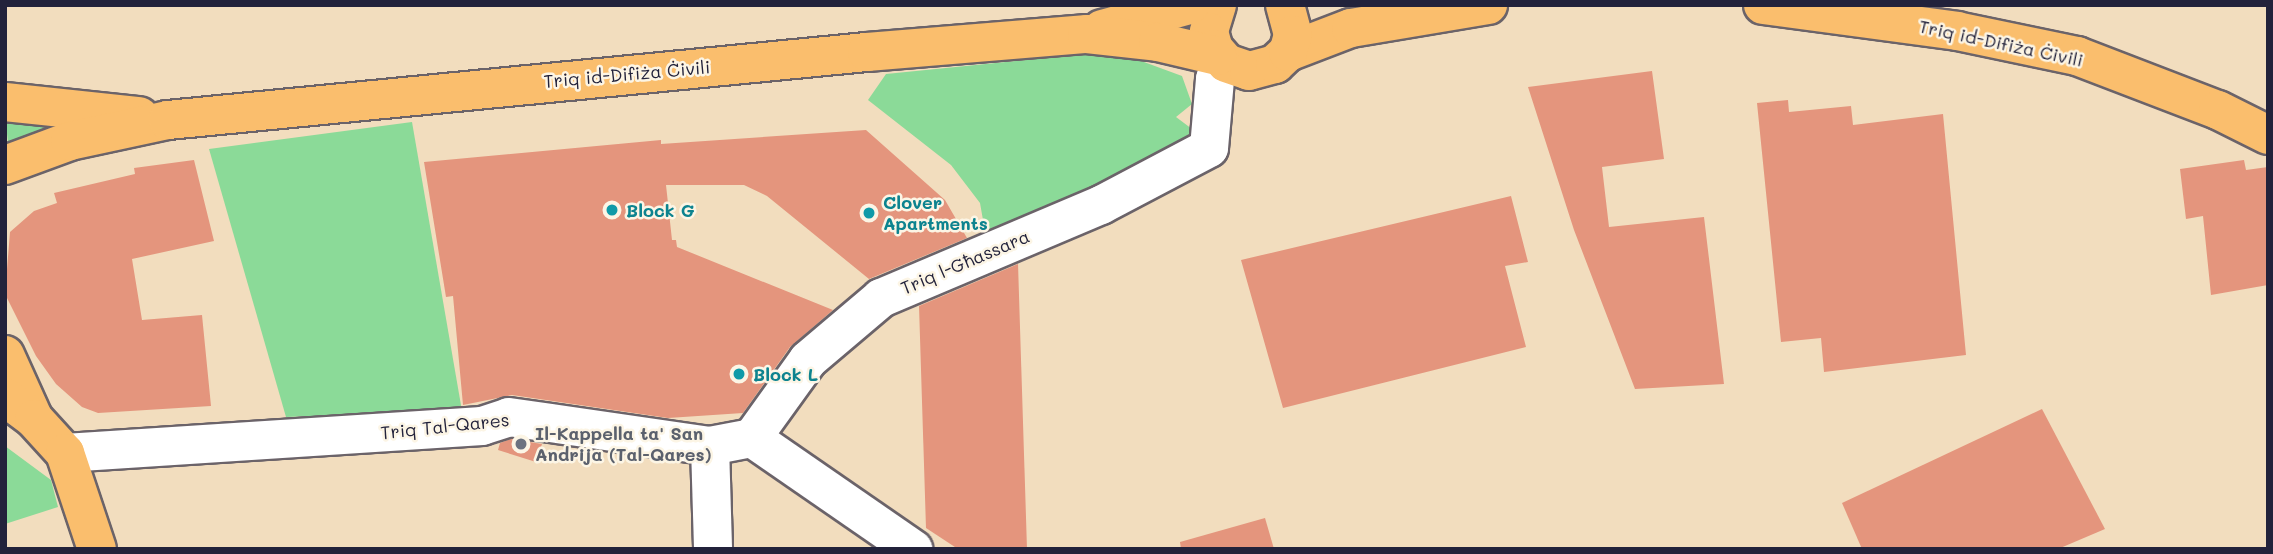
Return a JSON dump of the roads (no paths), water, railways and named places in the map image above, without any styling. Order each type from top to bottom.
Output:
[{"type":"main road","name":"Triq id-Difiża Ċivili","points":[[5,165],[70,141],[168,120],[1087,34],[1190,5]]},
{"type":"main road","points":[[1217,5],[1209,32],[1229,62],[1275,64],[1288,52],[1351,28],[1488,5]]},
{"type":"main road","points":[[1285,5],[1293,35],[1288,52]]},
{"type":"main road","name":"Triq id-Difiża Ċivili","points":[[1763,5],[1957,31],[2077,55],[2218,110],[2268,135]]},
{"type":"main road","name":"Triq id-Difiża Ċivili","points":[[1932,5],[2082,39],[2268,120]]},
{"type":"main road","name":"Triq id-Difiża Ċivili","points":[[1087,34],[1158,42],[1229,62]]},
{"type":"main road","name":"Triq id-Difiża Ċivili","points":[[5,102],[168,120]]},
{"type":"main road","points":[[5,355],[15,409],[65,453],[97,549]]},
{"type":"street","name":"Triq l-Għassara","points":[[752,438],[808,360],[881,298],[1101,205],[1211,142],[1215,79],[1229,62]]},
{"type":"street","name":"Triq Tal-Qares","points":[[65,453],[473,427],[509,418],[710,446],[752,438]]},
{"type":"street","points":[[752,438],[908,547]]},
{"type":"street","points":[[710,446],[713,549]]},
{"type":"place","name":"Block G","points":[[612,210]]},
{"type":"place","name":"Clover Apartments","points":[[869,213]]},
{"type":"place","name":"Block L","points":[[739,374]]},
{"type":"place","name":"Il-Kappella ta' San Andrija (Tal-Qares)","points":[[521,444]]}]
